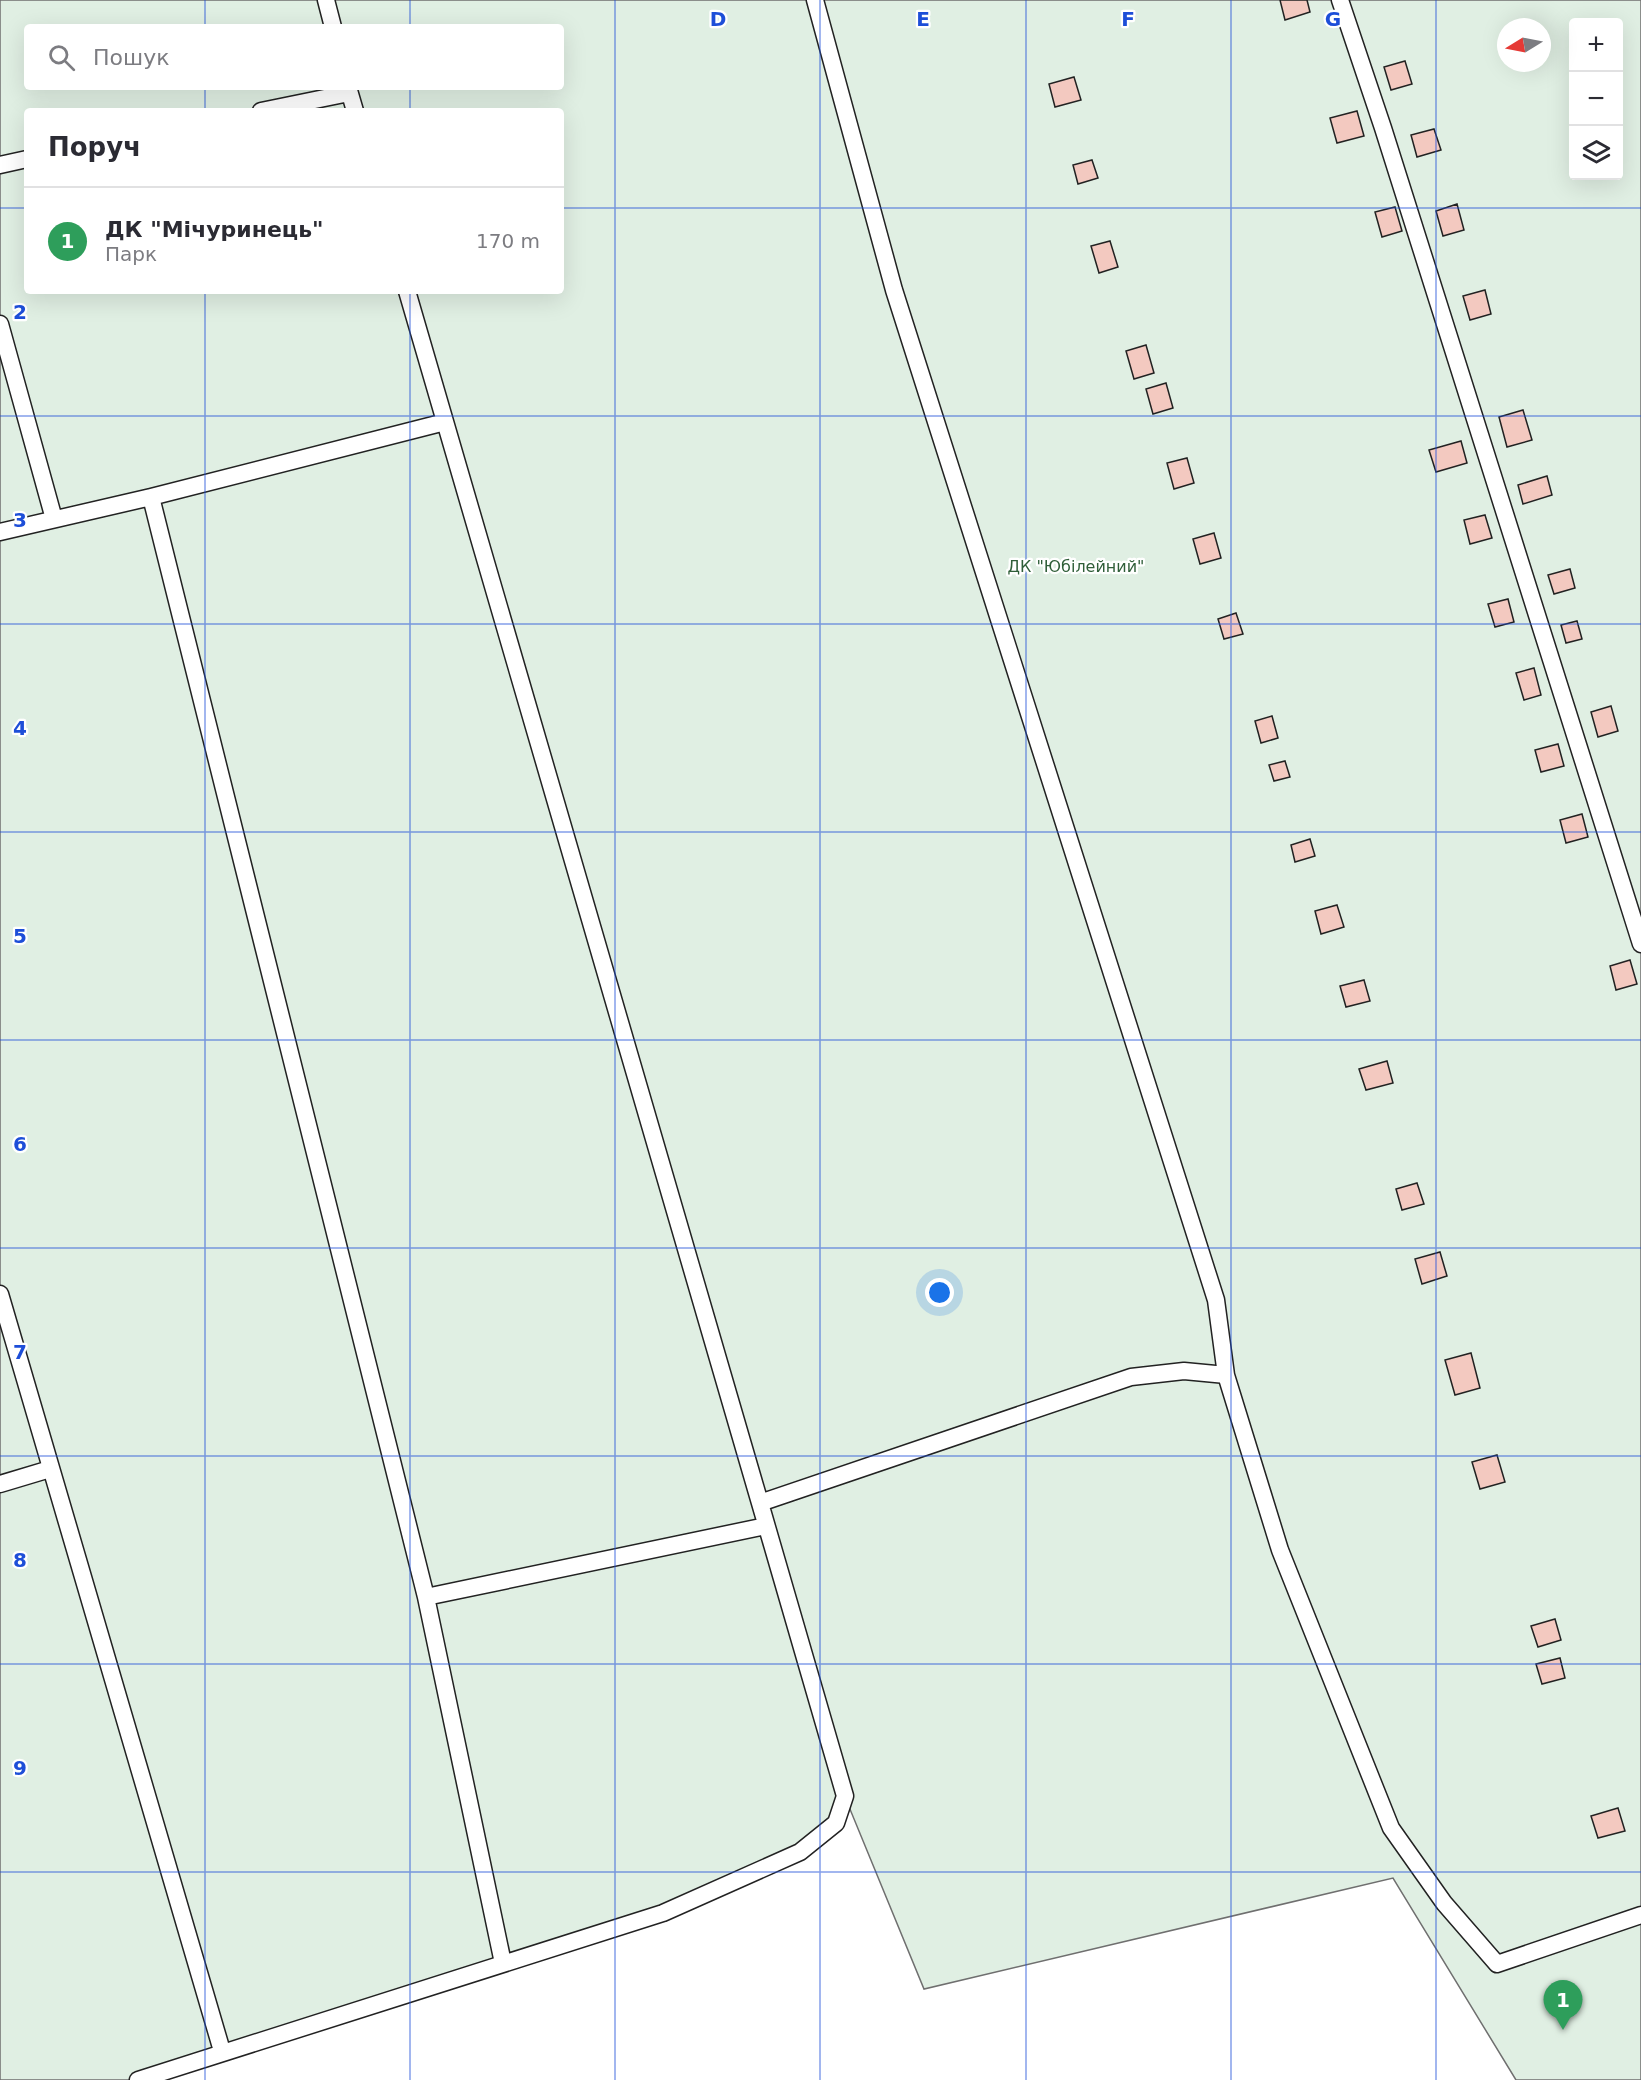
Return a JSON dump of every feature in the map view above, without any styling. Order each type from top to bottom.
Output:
[{"type":"lane","points":[[326,0],[332,24]]},
{"type":"lane","points":[[815,0],[894,290],[1216,1300],[1226,1375],[1280,1550],[1391,1828],[1444,1903],[1497,1964],[1641,1915]]},
{"type":"lane","points":[[1340,0],[1383,128],[1641,945]]},
{"type":"lane","points":[[274,108],[349,90],[354,108]]},
{"type":"lane","points":[[0,165],[24,160]]},
{"type":"lane","points":[[138,2080],[663,1913],[800,1852],[836,1823],[845,1796],[408,294]]},
{"type":"lane","points":[[0,324],[54,519]]},
{"type":"lane","points":[[0,532],[151,497],[445,422]]},
{"type":"lane","points":[[151,497],[426,1597],[503,1963]]},
{"type":"lane","points":[[0,1294],[222,2052]]},
{"type":"lane","points":[[760,1503],[1131,1377],[1184,1371],[1226,1375]]},
{"type":"lane","points":[[0,1484],[50,1469]]},
{"type":"lane","points":[[426,1597],[766,1526]]},
{"type":"green space","name":"ДК \"Юбілейний\"","points":[[0,0],[1641,0],[1641,2080],[1516,2080],[1393,1878],[924,1989],[845,1797],[836,1823],[800,1852],[663,1913],[138,2080],[0,2080]]},
{"type":"building","points":[[1280,0],[1307,0],[1310,12],[1285,20]]},
{"type":"building","points":[[1405,61],[1412,84],[1391,90],[1384,67]]},
{"type":"building","points":[[1074,77],[1081,100],[1055,107],[1049,84]]},
{"type":"building","points":[[1357,111],[1364,136],[1337,143],[1330,118]]},
{"type":"building","points":[[1434,129],[1441,150],[1417,157],[1411,135]]},
{"type":"building","points":[[1092,160],[1098,178],[1078,184],[1073,165]]},
{"type":"building","points":[[1457,204],[1464,230],[1443,236],[1436,211]]},
{"type":"building","points":[[1395,207],[1402,231],[1382,237],[1375,212]]},
{"type":"building","points":[[1110,241],[1118,267],[1099,273],[1091,246]]},
{"type":"building","points":[[1485,290],[1491,314],[1470,320],[1463,296]]},
{"type":"building","points":[[1146,345],[1154,373],[1134,379],[1126,351]]},
{"type":"building","points":[[1166,383],[1173,408],[1153,414],[1146,389]]},
{"type":"building","points":[[1523,410],[1532,440],[1507,447],[1499,417]]},
{"type":"building","points":[[1461,441],[1467,463],[1436,472],[1429,450]]},
{"type":"building","points":[[1187,458],[1194,483],[1174,489],[1167,463]]},
{"type":"building","points":[[1547,476],[1552,495],[1523,504],[1518,485]]},
{"type":"building","points":[[1485,515],[1492,538],[1470,544],[1464,520]]},
{"type":"building","points":[[1214,533],[1221,558],[1200,564],[1193,539]]},
{"type":"building","points":[[1570,569],[1575,588],[1554,594],[1548,575]]},
{"type":"building","points":[[1508,599],[1514,622],[1495,627],[1488,604]]},
{"type":"building","points":[[1236,613],[1243,634],[1224,639],[1218,619]]},
{"type":"building","points":[[1577,621],[1582,639],[1566,643],[1561,625]]},
{"type":"building","points":[[1534,668],[1541,695],[1524,700],[1516,673]]},
{"type":"building","points":[[1611,706],[1618,731],[1598,737],[1591,712]]},
{"type":"building","points":[[1272,716],[1278,738],[1261,743],[1255,721]]},
{"type":"building","points":[[1558,744],[1564,766],[1541,772],[1535,750]]},
{"type":"building","points":[[1285,761],[1290,777],[1274,781],[1269,765]]},
{"type":"building","points":[[1582,814],[1588,837],[1566,843],[1560,820]]},
{"type":"building","points":[[1310,839],[1315,856],[1295,862],[1291,845]]},
{"type":"building","points":[[1337,905],[1344,927],[1321,934],[1315,911]]},
{"type":"building","points":[[1630,960],[1637,984],[1616,990],[1610,966]]},
{"type":"building","points":[[1364,980],[1370,1001],[1346,1007],[1340,986]]},
{"type":"building","points":[[1387,1061],[1393,1083],[1366,1090],[1359,1069]]},
{"type":"building","points":[[1417,1183],[1424,1204],[1402,1210],[1396,1189]]},
{"type":"building","points":[[1440,1252],[1447,1276],[1422,1284],[1415,1259]]},
{"type":"building","points":[[1471,1353],[1480,1388],[1455,1395],[1445,1360]]},
{"type":"building","points":[[1497,1455],[1505,1482],[1480,1489],[1472,1462]]},
{"type":"building","points":[[1555,1619],[1561,1640],[1538,1647],[1531,1626]]},
{"type":"building","points":[[1560,1658],[1565,1678],[1542,1684],[1536,1664]]},
{"type":"building","points":[[1618,1808],[1625,1831],[1598,1838],[1591,1816]]},
{"type":"place","name":"ДК \"Мічуринець\"","points":[[1563,2030]]}]
